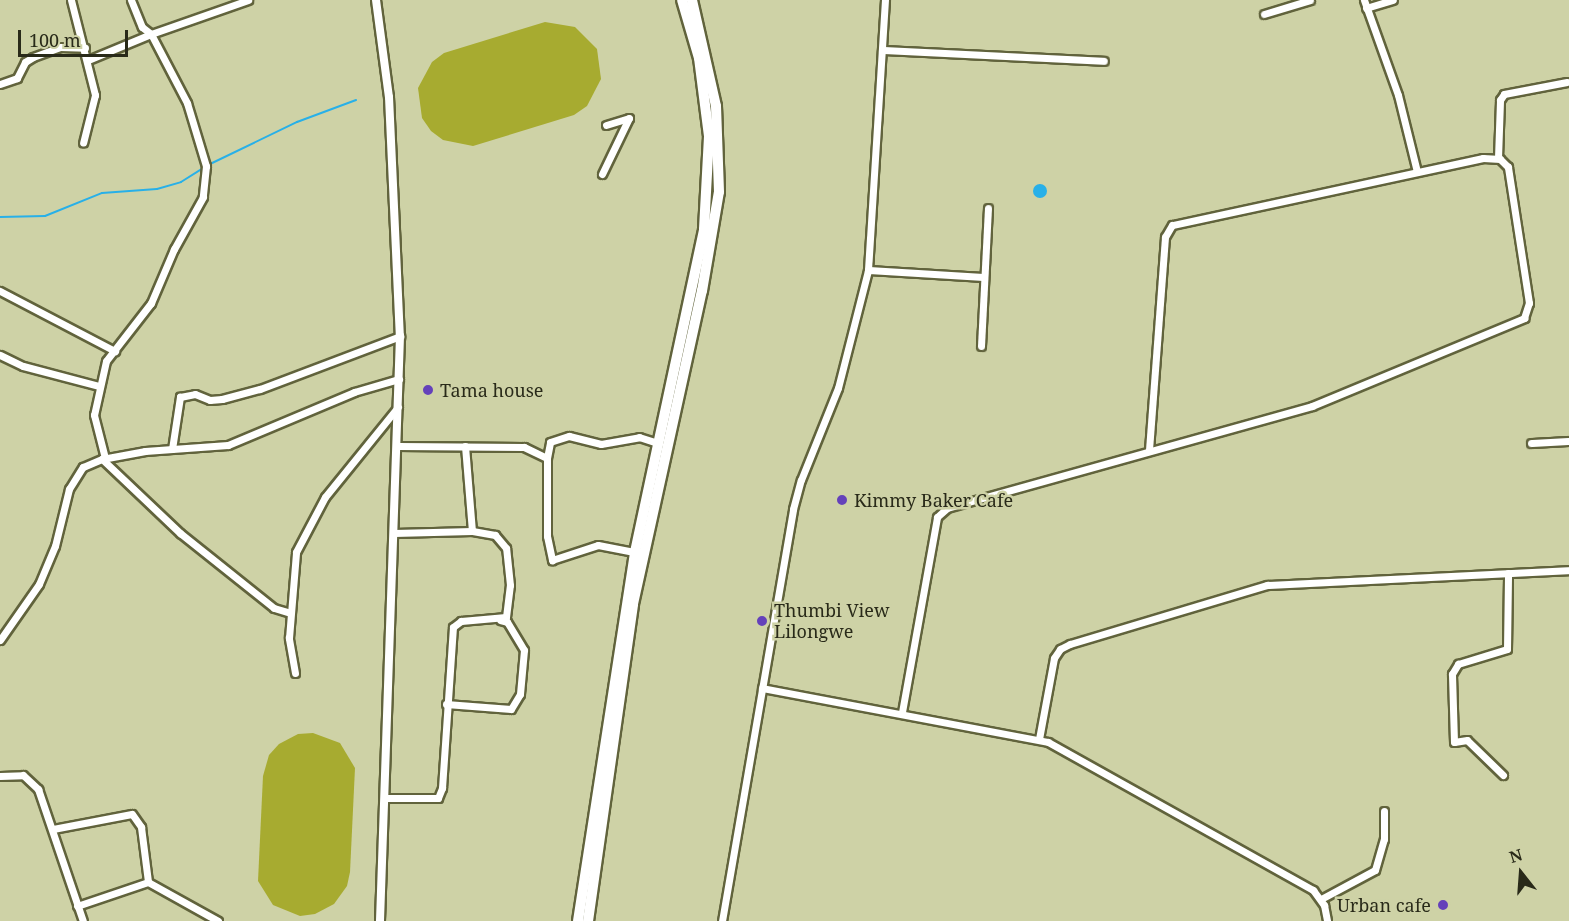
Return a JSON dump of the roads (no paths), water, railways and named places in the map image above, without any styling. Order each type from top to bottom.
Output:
[{"type":"highway","points":[[578,921],[635,552],[698,263],[709,178],[703,83],[682,0]]},
{"type":"highway","points":[[588,921],[633,604],[702,291],[719,192],[716,106],[692,0]]},
{"type":"street","points":[[71,0],[85,48],[95,95],[83,143]]},
{"type":"street","points":[[130,0],[142,27],[151,34],[194,122],[205,154],[206,183],[203,197],[174,249],[151,303],[106,362],[94,415],[104,459],[180,533],[274,608],[291,613]]},
{"type":"street","points":[[88,60],[151,34],[248,0]]},
{"type":"street","points":[[378,0],[389,97],[400,336],[380,921]]},
{"type":"street","points":[[722,921],[798,490],[838,388],[868,270],[885,0]]},
{"type":"street","points":[[1263,14],[1310,0]]},
{"type":"street","points":[[1393,0],[1365,4],[1398,95],[1417,172]]},
{"type":"street","points":[[0,84],[17,78],[33,57],[60,47],[85,48]]},
{"type":"street","points":[[882,50],[1104,61]]},
{"type":"street","points":[[902,712],[937,518],[947,508],[1330,400],[1390,370],[1524,318],[1529,303],[1510,178],[1508,167],[1498,158],[1500,100],[1504,94],[1567,82]]},
{"type":"street","points":[[602,174],[629,118],[606,125]]},
{"type":"street","points":[[1149,450],[1169,228],[1181,221],[1417,172],[1498,158]]},
{"type":"street","points":[[981,346],[988,208]]},
{"type":"street","points":[[868,270],[984,277]]},
{"type":"street","points":[[0,291],[115,351]]},
{"type":"street","points":[[172,448],[180,397],[195,394],[210,400],[222,399],[260,389],[400,336]]},
{"type":"street","points":[[0,355],[23,366],[99,386]]},
{"type":"street","points":[[0,640],[28,602],[47,567],[76,476],[83,467],[104,459],[172,448],[228,445],[354,392],[399,379]]},
{"type":"street","points":[[295,673],[290,660],[296,552],[325,497],[399,406]]},
{"type":"street","points":[[635,552],[598,545],[552,560],[547,536],[547,458],[550,442],[569,436],[601,444],[639,437],[658,444]]},
{"type":"street","points":[[1531,443],[1569,441]]},
{"type":"street","points":[[398,446],[524,447],[547,458]]},
{"type":"street","points":[[465,446],[472,531]]},
{"type":"street","points":[[394,533],[472,531],[495,535],[506,548],[508,611],[501,620]]},
{"type":"street","points":[[1039,739],[1054,658],[1060,648],[1070,644],[1267,585],[1569,570]]},
{"type":"street","points":[[1503,774],[1467,740],[1454,742],[1452,674],[1458,664],[1507,649],[1508,573]]},
{"type":"street","points":[[384,798],[438,798],[442,788],[446,704],[453,627],[461,621],[501,620],[507,622],[524,650],[520,694],[512,709],[446,704]]},
{"type":"street","points":[[762,688],[1039,739],[1172,810],[1313,890],[1321,899],[1327,921]]},
{"type":"street","points":[[0,776],[23,775],[33,783],[43,797],[83,921]]},
{"type":"street","points":[[1321,899],[1375,870],[1384,839],[1384,811]]},
{"type":"street","points":[[52,829],[132,814],[141,827],[148,882]]},
{"type":"street","points":[[77,906],[148,882],[218,921]]},
{"type":"water","points":[[1040,184],[1045,186],[1047,191],[1045,196],[1040,198],[1035,196],[1033,191],[1035,186]]},
{"type":"waterway","points":[[208,165],[297,122],[356,100]]},
{"type":"waterway","points":[[0,217],[45,216],[102,193],[157,189],[181,182],[203,168]]},
{"type":"place","name":"Tama house","points":[[428,390]]},
{"type":"place","name":"Kimmy Baker Cafe","points":[[842,500]]},
{"type":"place","name":"Thumbi View Lilongwe","points":[[762,621]]},
{"type":"place","name":"Urban cafe","points":[[1443,905]]}]
